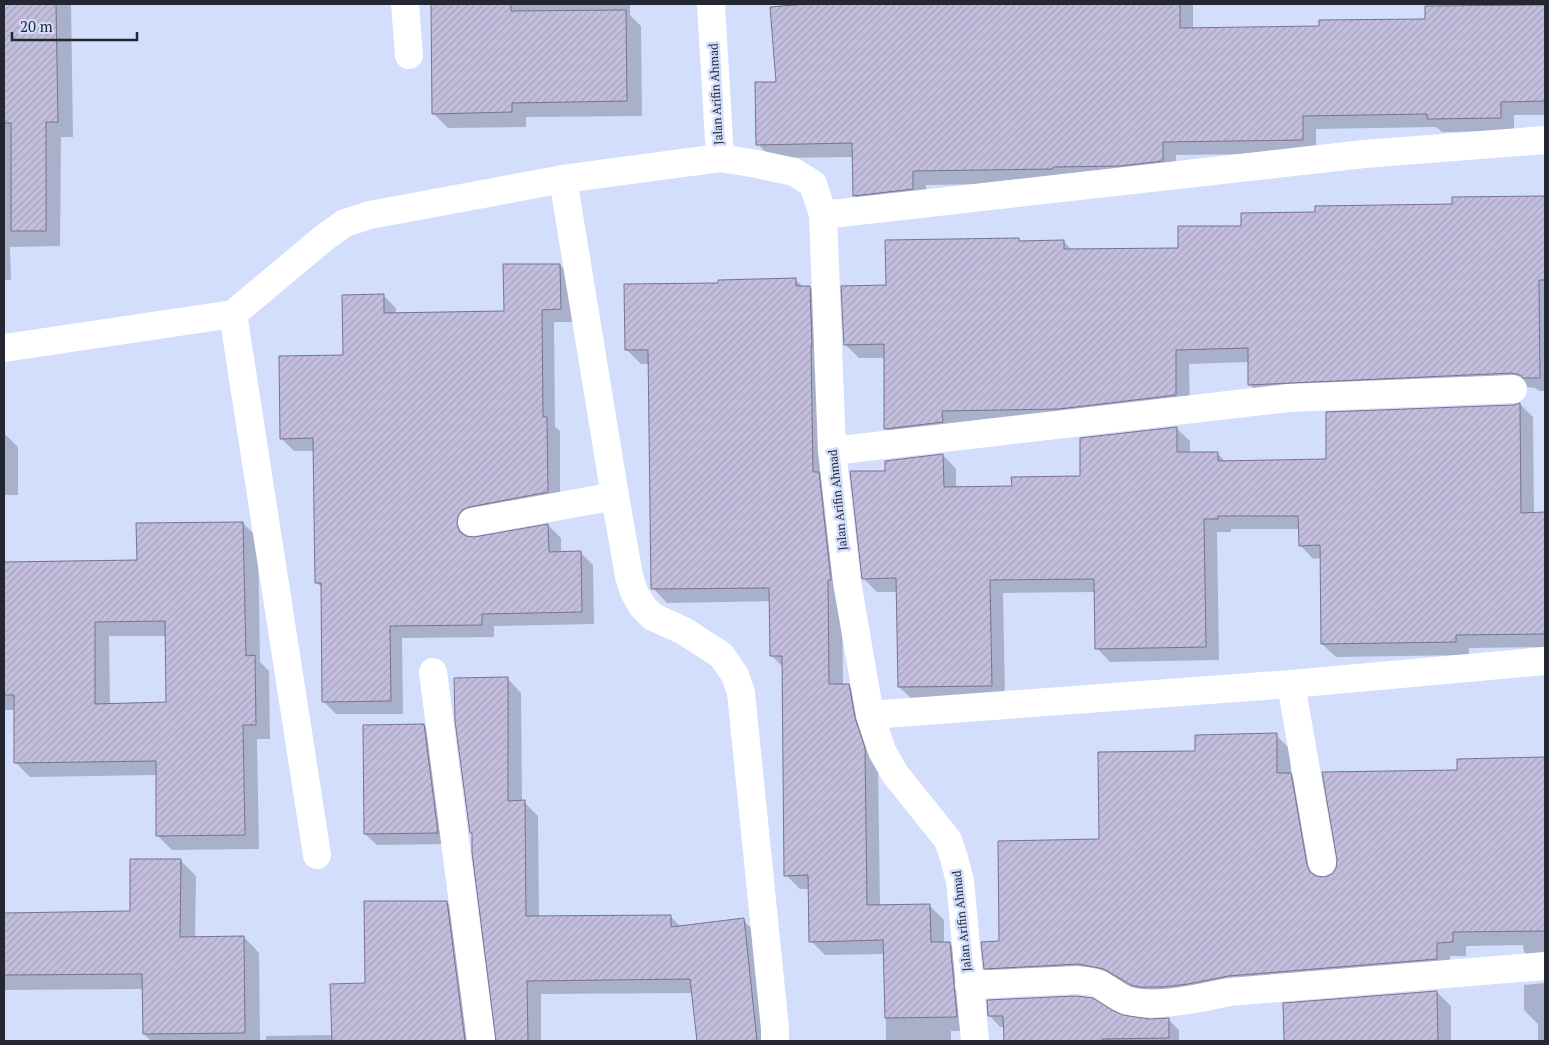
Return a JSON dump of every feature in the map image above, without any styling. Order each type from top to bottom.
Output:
[{"type":"street","points":[[405,4],[409,55]]},
{"type":"street","name":"Jalan Arifin Ahmad","points":[[711,4],[720,158],[794,172],[813,184],[823,215],[832,451],[847,582],[870,714],[882,751],[895,774],[948,840],[954,858],[960,881],[975,1041]]},
{"type":"street","points":[[823,215],[1364,154],[1545,140]]},
{"type":"street","points":[[4,348],[233,314],[325,237],[345,223],[370,215],[563,179],[720,158]]},
{"type":"street","points":[[563,179],[615,496],[629,576],[634,592],[642,606],[653,617],[684,631],[721,655],[735,675],[741,693],[776,1029],[775,1041]]},
{"type":"street","points":[[233,314],[317,855]]},
{"type":"street","points":[[832,451],[1288,398],[1513,389]]},
{"type":"street","points":[[472,522],[615,496]]},
{"type":"street","points":[[870,714],[1292,684],[1545,661]]},
{"type":"street","points":[[432,672],[481,1041]]},
{"type":"street","points":[[1292,684],[1322,862]]},
{"type":"street","points":[[970,985],[1089,981],[1128,1000],[1154,1004],[1229,992],[1545,966]]},
{"type":"building","points":[[4,4],[56,4],[58,122],[46,122],[46,231],[11,231],[11,123],[4,123]]},
{"type":"building","points":[[431,4],[511,4],[511,11],[626,10],[627,101],[512,103],[512,112],[432,114]]},
{"type":"building","points":[[806,4],[1180,4],[1180,28],[1319,26],[1319,20],[1425,19],[1425,6],[1545,5],[1545,101],[1501,102],[1501,118],[1427,119],[1427,114],[1303,116],[1303,140],[1163,142],[1163,161],[1120,166],[913,171],[913,189],[853,196],[852,143],[756,145],[755,82],[776,82],[770,7]]},
{"type":"building","points":[[1545,196],[1545,280],[1539,280],[1540,378],[1523,378],[1512,373],[1248,385],[1248,348],[1176,350],[1176,395],[1059,409],[942,411],[943,422],[884,429],[884,344],[844,345],[841,286],[886,285],[885,240],[1019,238],[1019,241],[1064,240],[1064,249],[1178,248],[1178,226],[1241,226],[1241,213],[1315,212],[1315,206],[1452,204],[1452,197]]},
{"type":"building","points":[[503,264],[560,264],[561,309],[542,310],[543,417],[547,417],[548,492],[469,507],[462,510],[458,516],[457,525],[460,532],[466,536],[474,537],[548,524],[549,552],[581,551],[582,612],[482,614],[482,625],[390,626],[391,701],[322,702],[321,583],[315,583],[313,438],[280,439],[279,356],[343,355],[342,295],[384,294],[384,313],[504,311]]},
{"type":"building","points":[[796,278],[796,286],[810,286],[813,472],[819,472],[831,580],[828,580],[829,684],[849,684],[855,718],[865,748],[867,905],[930,904],[931,942],[950,942],[957,1017],[885,1018],[883,940],[809,942],[808,875],[784,876],[782,656],[770,656],[769,588],[651,589],[648,350],[625,350],[624,284],[718,283],[718,280]]},
{"type":"building","points":[[1520,403],[1521,513],[1545,512],[1545,634],[1456,635],[1456,642],[1321,644],[1320,545],[1299,546],[1298,516],[1218,516],[1218,519],[1204,519],[1206,647],[1095,649],[1094,579],[990,580],[992,686],[898,687],[896,578],[862,579],[850,471],[885,471],[885,461],[943,454],[944,487],[1012,486],[1011,477],[1080,476],[1080,438],[1177,427],[1177,452],[1218,452],[1218,461],[1326,459],[1326,412],[1514,405]]},
{"type":"building","points":[[243,522],[246,656],[255,655],[256,725],[243,725],[245,835],[156,836],[156,761],[14,763],[14,695],[4,695],[4,562],[137,560],[136,523]],"holes":[[[165,621],[166,702],[95,704],[95,622]]]},
{"type":"building","points":[[508,677],[508,801],[525,800],[526,916],[671,915],[671,927],[744,918],[757,1041],[697,1041],[690,979],[527,981],[528,1041],[496,1041],[472,852],[472,833],[470,833],[455,721],[454,678]]},
{"type":"building","points":[[424,724],[438,833],[364,834],[363,725]]},
{"type":"building","points":[[1277,733],[1277,773],[1291,773],[1307,865],[1310,872],[1316,876],[1324,877],[1332,874],[1336,868],[1337,860],[1322,772],[1457,770],[1457,759],[1545,757],[1545,931],[1453,932],[1453,942],[1437,943],[1437,959],[1228,976],[1162,987],[1131,985],[1104,969],[1079,964],[984,969],[981,942],[999,941],[998,841],[1099,839],[1098,752],[1195,751],[1195,735]]},
{"type":"building","points":[[130,859],[181,859],[180,937],[244,936],[245,1033],[143,1034],[142,974],[4,975],[4,913],[130,911]]},
{"type":"building","points":[[364,901],[447,901],[465,1041],[332,1041],[330,984],[365,983]]},
{"type":"building","points":[[1437,991],[1438,1041],[1284,1041],[1283,1003]]},
{"type":"building","points":[[1076,996],[1093,998],[1123,1015],[1149,1019],[1169,1018],[1169,1038],[1102,1039],[1102,1041],[1004,1041],[1003,1016],[988,1016],[987,1000]]}]
